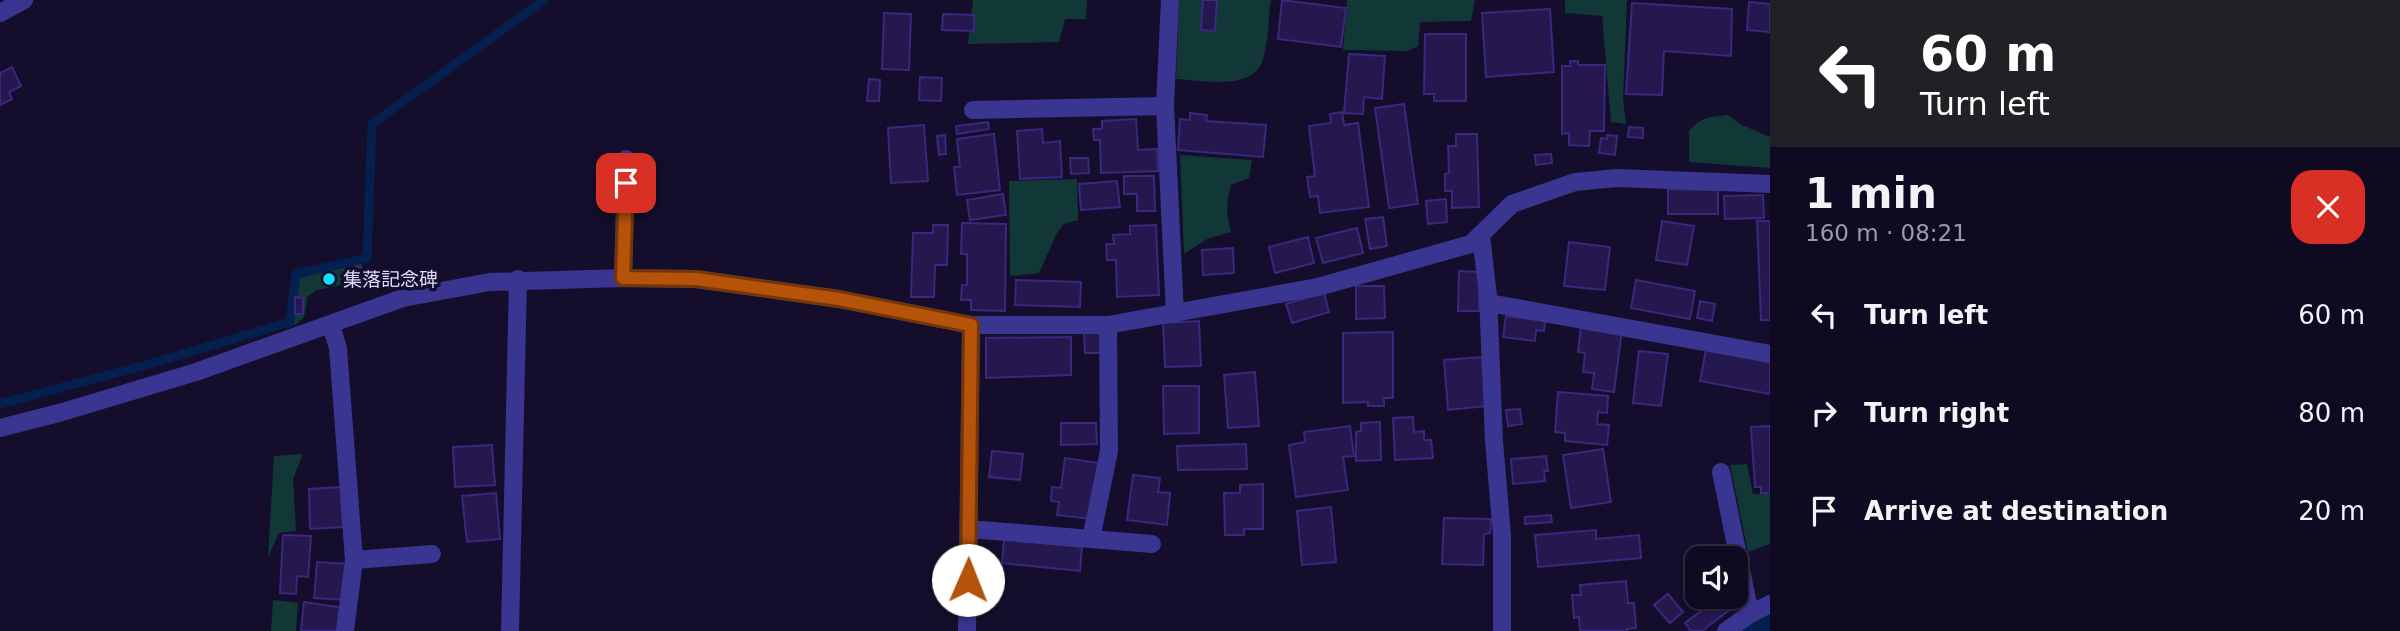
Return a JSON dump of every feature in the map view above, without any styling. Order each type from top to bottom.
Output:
[{"type":"street","points":[[0,13],[24,0]]},
{"type":"street","points":[[1170,0],[1165,106],[1175,314]]},
{"type":"street","points":[[973,110],[1165,106]]},
{"type":"street","points":[[623,278],[626,159]]},
{"type":"street","points":[[0,428],[196,372],[403,298],[490,282],[518,279],[696,279],[839,299],[971,325],[1108,326],[1318,287],[1472,244],[1512,204],[1575,181],[1617,178],[1770,184]]},
{"type":"street","points":[[1481,235],[1489,303],[1494,441],[1502,535],[1502,631]]},
{"type":"street","points":[[510,631],[518,279]]},
{"type":"street","points":[[1489,303],[1770,354]]},
{"type":"street","points":[[331,325],[338,348],[354,560],[345,631]]},
{"type":"street","points":[[967,631],[971,325]]},
{"type":"street","points":[[1091,539],[1109,451],[1108,326]]},
{"type":"street","points":[[1721,472],[1750,614]]},
{"type":"street","points":[[969,529],[1152,544]]},
{"type":"street","points":[[354,560],[432,554]]},
{"type":"street","points":[[1726,631],[1770,604]]},
{"type":"green space","points":[[973,0],[1087,0],[1086,19],[1065,19],[1059,42],[968,44]]},
{"type":"green space","points":[[1179,0],[1271,0],[1266,45],[1258,69],[1249,76],[1226,82],[1176,79]]},
{"type":"green space","points":[[1347,0],[1475,0],[1471,21],[1420,22],[1418,46],[1408,51],[1343,50]]},
{"type":"green space","points":[[1565,0],[1627,0],[1623,98],[1626,124],[1611,122],[1602,16],[1565,13]]},
{"type":"green space","points":[[1728,115],[1740,124],[1770,137],[1770,168],[1689,162],[1689,131],[1702,120]]},
{"type":"green space","points":[[1180,155],[1252,160],[1249,178],[1231,185],[1227,208],[1231,232],[1207,239],[1184,254]]},
{"type":"green space","points":[[1077,179],[1078,220],[1064,224],[1057,233],[1039,273],[1010,276],[1009,181]]},
{"type":"green space","points":[[361,262],[365,277],[317,290],[307,297],[302,319],[290,327],[297,275]]},
{"type":"green space","points":[[303,454],[293,479],[296,531],[279,533],[268,557],[274,456]]},
{"type":"green space","points":[[1747,464],[1753,494],[1770,493],[1770,544],[1748,552],[1748,546],[1730,465]]},
{"type":"green space","points":[[273,600],[298,603],[296,631],[271,631]]},
{"type":"building","points":[[1203,0],[1217,0],[1215,31],[1201,30]]},
{"type":"building","points":[[1282,0],[1346,8],[1341,47],[1278,39]]},
{"type":"building","points":[[1749,2],[1770,4],[1770,32],[1747,30]]},
{"type":"building","points":[[1632,3],[1732,9],[1731,56],[1664,51],[1662,95],[1626,94]]},
{"type":"building","points":[[1550,9],[1554,72],[1486,77],[1482,13]]},
{"type":"building","points":[[884,13],[911,14],[909,70],[882,69]]},
{"type":"building","points":[[943,14],[974,15],[974,31],[942,30]]},
{"type":"building","points":[[1425,34],[1466,34],[1466,101],[1434,101],[1434,94],[1424,94]]},
{"type":"building","points":[[1349,54],[1385,56],[1382,99],[1364,97],[1363,114],[1344,113]]},
{"type":"building","points":[[1570,61],[1578,61],[1578,65],[1605,65],[1604,131],[1590,131],[1589,146],[1569,145],[1569,133],[1562,134],[1562,66],[1570,66]]},
{"type":"building","points":[[12,67],[21,86],[9,92],[12,99],[0,105],[0,73]]},
{"type":"building","points":[[920,77],[942,78],[941,101],[919,100]]},
{"type":"building","points":[[869,79],[880,80],[879,101],[867,101]]},
{"type":"building","points":[[1404,104],[1418,204],[1389,208],[1375,108]]},
{"type":"building","points":[[1342,112],[1344,125],[1358,123],[1369,207],[1320,213],[1318,196],[1310,197],[1307,177],[1315,176],[1309,126],[1331,123],[1330,114]]},
{"type":"building","points":[[1190,113],[1207,115],[1206,121],[1266,125],[1263,157],[1178,150],[1180,119],[1190,120]]},
{"type":"building","points":[[1136,119],[1138,150],[1157,149],[1158,171],[1101,173],[1100,140],[1094,140],[1093,129],[1102,129],[1102,121]]},
{"type":"building","points":[[988,122],[989,129],[957,134],[956,126]]},
{"type":"building","points":[[924,125],[928,181],[891,183],[888,128]]},
{"type":"building","points":[[1629,127],[1643,128],[1643,138],[1628,137]]},
{"type":"building","points":[[1042,129],[1043,143],[1060,141],[1062,177],[1020,179],[1017,131]]},
{"type":"building","points":[[994,134],[1000,190],[957,195],[954,167],[960,167],[957,139]]},
{"type":"building","points":[[1456,134],[1477,134],[1479,207],[1452,208],[1452,191],[1445,191],[1445,174],[1449,173],[1448,146],[1456,146]]},
{"type":"building","points":[[945,135],[946,154],[939,155],[937,136]]},
{"type":"building","points":[[1607,135],[1617,136],[1615,155],[1599,153],[1601,138],[1607,139]]},
{"type":"building","points":[[1551,154],[1552,163],[1536,165],[1535,155]]},
{"type":"building","points":[[1070,158],[1088,158],[1089,173],[1071,174]]},
{"type":"building","points":[[1124,176],[1154,176],[1155,211],[1137,211],[1137,194],[1124,194]]},
{"type":"building","points":[[1117,181],[1120,207],[1081,210],[1079,184]]},
{"type":"building","points":[[1668,189],[1718,190],[1718,214],[1668,214]]},
{"type":"building","points":[[1003,194],[1006,215],[970,220],[967,200]]},
{"type":"building","points":[[1763,195],[1764,218],[1725,219],[1724,196]]},
{"type":"building","points":[[1446,199],[1447,222],[1428,224],[1426,201]]},
{"type":"building","points":[[1383,217],[1387,246],[1370,249],[1365,219]]},
{"type":"building","points":[[1662,221],[1694,226],[1687,265],[1656,260]]},
{"type":"building","points":[[1757,221],[1770,221],[1770,320],[1761,320]]},
{"type":"building","points":[[962,223],[1006,224],[1005,311],[971,310],[971,300],[961,300],[962,285],[967,285],[967,254],[961,254]]},
{"type":"building","points":[[933,225],[948,225],[947,265],[935,265],[934,297],[911,297],[913,233],[933,233]]},
{"type":"building","points":[[1156,225],[1159,295],[1117,297],[1116,260],[1107,260],[1106,244],[1114,244],[1113,235],[1130,234],[1130,226]]},
{"type":"building","points":[[1357,228],[1363,253],[1323,263],[1316,238]]},
{"type":"building","points":[[1308,237],[1314,263],[1275,273],[1269,247]]},
{"type":"building","points":[[1569,242],[1610,247],[1605,290],[1564,286]]},
{"type":"building","points":[[1233,248],[1234,273],[1203,275],[1202,250]]},
{"type":"building","points":[[360,266],[362,275],[346,279],[344,270]]},
{"type":"building","points":[[1459,271],[1480,272],[1479,311],[1458,311]]},
{"type":"building","points":[[1016,280],[1081,282],[1080,307],[1015,305]]},
{"type":"building","points":[[1636,280],[1695,291],[1690,319],[1631,308]]},
{"type":"building","points":[[1356,286],[1384,286],[1385,318],[1356,319]]},
{"type":"building","points":[[1324,293],[1329,312],[1292,323],[1286,304]]},
{"type":"building","points":[[295,297],[303,298],[303,314],[295,314]]},
{"type":"building","points":[[1700,301],[1715,304],[1712,321],[1697,318]]},
{"type":"building","points":[[1506,316],[1545,321],[1544,331],[1536,330],[1535,341],[1503,337]]},
{"type":"building","points":[[1199,321],[1201,366],[1165,367],[1163,323]]},
{"type":"building","points":[[1581,326],[1622,330],[1614,392],[1592,389],[1594,373],[1583,372],[1585,353],[1578,352]]},
{"type":"building","points":[[1107,332],[1108,353],[1085,353],[1084,333]]},
{"type":"building","points":[[1393,332],[1393,398],[1384,398],[1384,406],[1368,406],[1368,402],[1343,403],[1343,333]]},
{"type":"building","points":[[1071,337],[1071,375],[986,378],[986,338]]},
{"type":"building","points":[[1706,350],[1770,362],[1770,394],[1700,381]]},
{"type":"building","points":[[1639,351],[1668,354],[1661,406],[1633,403]]},
{"type":"building","points":[[1482,357],[1486,406],[1448,410],[1444,360]]},
{"type":"building","points":[[1255,372],[1259,426],[1228,428],[1224,375]]},
{"type":"building","points":[[1163,386],[1199,386],[1199,433],[1164,434]]},
{"type":"building","points":[[1558,392],[1608,396],[1607,413],[1598,412],[1597,424],[1609,425],[1607,445],[1565,441],[1565,433],[1555,432]]},
{"type":"building","points":[[1520,409],[1522,424],[1508,426],[1506,410]]},
{"type":"building","points":[[1413,417],[1414,432],[1424,431],[1424,440],[1431,440],[1433,458],[1395,460],[1393,418]]},
{"type":"building","points":[[1380,422],[1381,460],[1356,461],[1356,432],[1361,431],[1361,423]]},
{"type":"building","points":[[1061,423],[1096,423],[1097,444],[1061,445]]},
{"type":"building","points":[[1350,426],[1354,456],[1343,457],[1348,490],[1296,497],[1289,445],[1305,442],[1304,432]]},
{"type":"building","points":[[1770,426],[1770,493],[1761,493],[1761,487],[1755,487],[1751,427]]},
{"type":"building","points":[[1246,444],[1247,469],[1178,470],[1177,446]]},
{"type":"building","points":[[492,445],[495,485],[455,487],[453,447]]},
{"type":"building","points":[[1603,449],[1611,502],[1571,508],[1563,455]]},
{"type":"building","points":[[992,451],[1023,454],[1020,480],[989,477]]},
{"type":"building","points":[[1546,456],[1548,471],[1544,471],[1545,481],[1513,484],[1511,459]]},
{"type":"building","points":[[1065,458],[1099,463],[1092,519],[1057,515],[1059,502],[1051,501],[1052,487],[1061,488]]},
{"type":"building","points":[[1133,475],[1160,478],[1158,492],[1170,493],[1167,525],[1127,520]]},
{"type":"building","points":[[1263,484],[1263,529],[1244,529],[1244,535],[1225,535],[1224,493],[1240,493],[1240,485]]},
{"type":"building","points":[[341,487],[343,527],[310,529],[309,489]]},
{"type":"building","points":[[496,493],[500,539],[467,542],[462,496]]},
{"type":"building","points":[[1331,507],[1336,562],[1302,565],[1297,511]]},
{"type":"building","points":[[1551,515],[1552,522],[1525,524],[1525,517]]},
{"type":"building","points":[[1444,518],[1491,519],[1490,533],[1484,534],[1483,565],[1442,564]]},
{"type":"building","points":[[1596,530],[1596,539],[1639,535],[1641,558],[1538,567],[1535,535]]},
{"type":"building","points":[[283,535],[311,536],[308,577],[297,576],[296,594],[280,593]]},
{"type":"building","points":[[1004,539],[1082,547],[1080,571],[1002,563]]},
{"type":"building","points":[[317,562],[349,564],[346,600],[314,598]]},
{"type":"building","points":[[1626,581],[1628,603],[1634,603],[1636,628],[1627,631],[1580,631],[1579,617],[1574,618],[1572,595],[1581,595],[1580,585]]},
{"type":"building","points":[[1668,594],[1683,612],[1670,623],[1654,605]]},
{"type":"building","points":[[304,602],[345,608],[341,631],[301,631]]},
{"type":"building","points":[[1704,609],[1731,609],[1702,631],[1691,631],[1685,623]]},
{"type":"waterway","points":[[0,404],[146,365],[290,322],[296,274],[367,258],[372,124],[544,0]]},
{"type":"waterway","points":[[1753,631],[1770,619]]},
{"type":"place","name":"集落記念碑","points":[[329,279]]},
{"type":"route","points":[[626,183],[623,278],[696,279],[839,299],[971,325],[968,580]]}]
